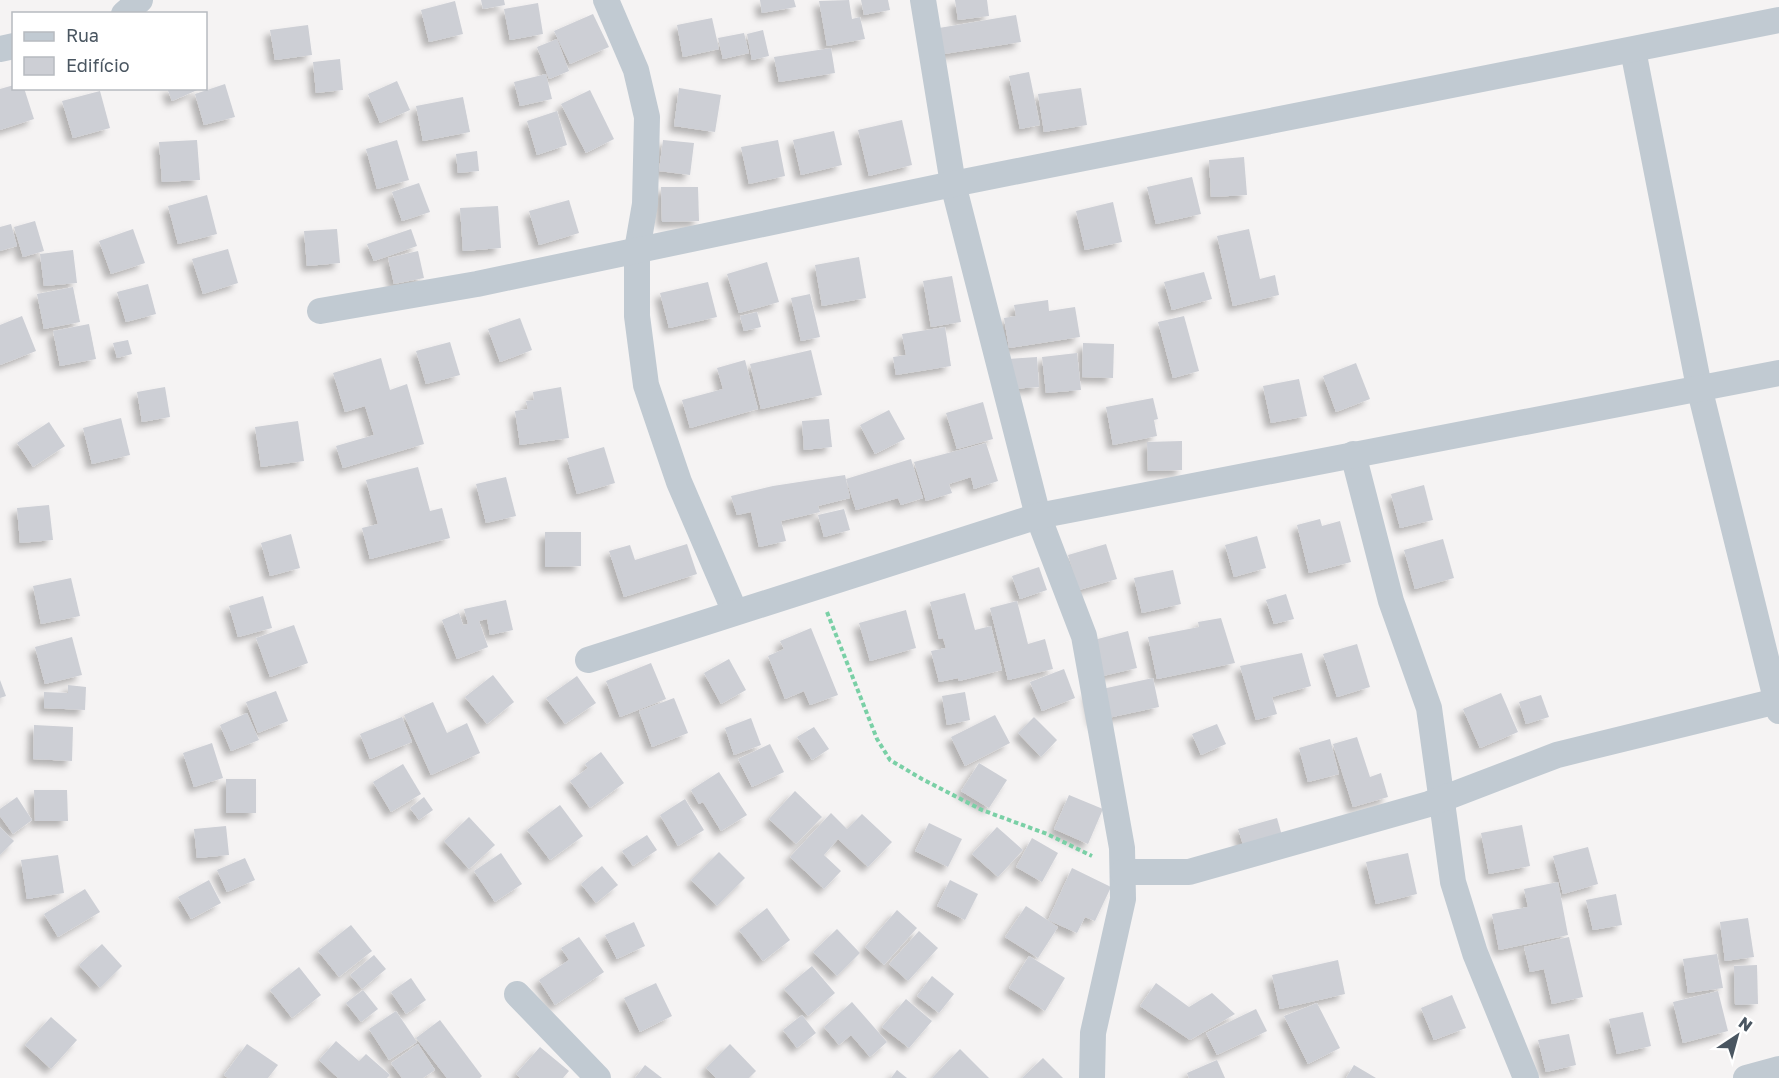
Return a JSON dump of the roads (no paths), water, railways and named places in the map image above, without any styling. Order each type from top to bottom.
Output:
[{"type":"street","points":[[126,12],[140,0]]},
{"type":"street","points":[[606,0],[636,70],[647,117],[645,204],[637,250],[637,316],[646,385],[679,482],[735,612]]},
{"type":"street","points":[[923,0],[953,184],[1038,516],[1084,636],[1122,848],[1123,899],[1093,1033],[1092,1078]]},
{"type":"street","points":[[320,310],[477,284],[953,184],[1779,20]]},
{"type":"street","points":[[1124,872],[1189,872],[1442,799],[1557,755],[1778,706],[1699,387],[1633,50]]},
{"type":"street","points":[[588,660],[1038,516],[1779,373]]},
{"type":"street","points":[[1353,454],[1391,601],[1429,708],[1453,882],[1475,952],[1526,1078]]},
{"type":"street","points":[[517,994],[598,1078]]},
{"type":"street","points":[[1746,1078],[1779,1069]]}]
